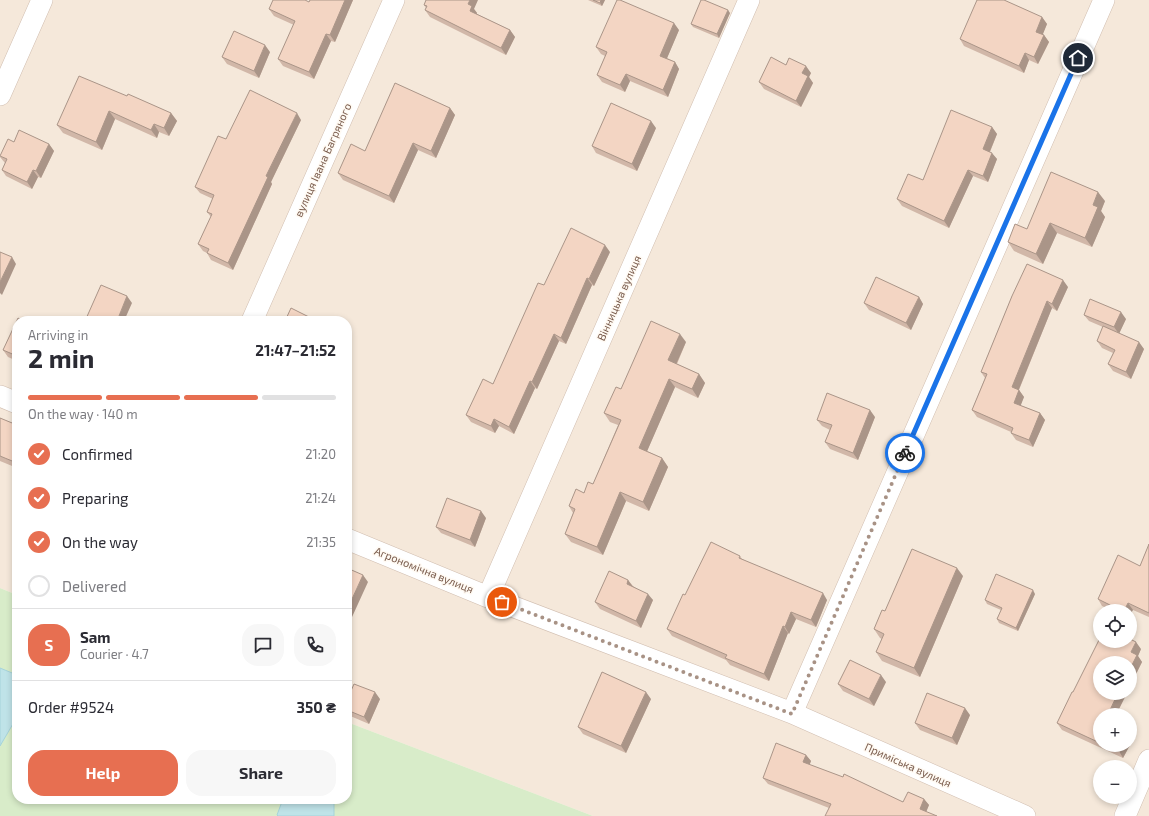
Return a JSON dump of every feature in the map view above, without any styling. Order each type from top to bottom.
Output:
[{"type":"street","points":[[0,95],[42,0]]},
{"type":"street","name":"вулиця Івана Багряного","points":[[254,316],[394,0]]},
{"type":"street","name":"Вінницька вулиця","points":[[488,596],[749,0]]},
{"type":"street","points":[[792,714],[1104,0]]},
{"type":"street","points":[[0,396],[12,401]]},
{"type":"street","name":"Агрономічна вулиця","points":[[352,541],[488,596],[792,714]]},
{"type":"street","name":"Приміська вулиця","points":[[792,714],[1025,816]]},
{"type":"street","points":[[1125,816],[1149,760]]},
{"type":"shaded area","points":[[0,0],[1149,0],[1149,816],[593,816],[352,724],[352,316],[12,316],[12,593],[0,588]]},
{"type":"green space","points":[[0,588],[12,593],[12,804],[352,804],[352,724],[593,816],[0,816]]},
{"type":"water","points":[[0,668],[12,673],[12,726],[0,746]]},
{"type":"water","points":[[281,804],[334,804],[334,816],[277,815]]},
{"type":"building","points":[[273,0],[305,0],[309,2],[310,0],[345,0],[330,35],[326,34],[309,72],[278,59],[295,21],[269,9]]},
{"type":"building","points":[[426,0],[470,0],[468,4],[472,6],[470,11],[510,30],[501,48],[425,10],[427,6],[424,5]]},
{"type":"building","points":[[593,0],[601,0],[600,3]]},
{"type":"building","points":[[617,0],[674,23],[660,56],[675,62],[663,90],[626,74],[620,85],[597,75],[607,52],[596,47]]},
{"type":"building","points":[[701,0],[728,10],[717,34],[691,24]]},
{"type":"building","points":[[977,0],[1004,0],[1042,17],[1036,32],[1044,35],[1034,57],[1025,53],[1019,66],[960,39]]},
{"type":"building","points":[[234,31],[265,45],[254,71],[222,57]]},
{"type":"building","points":[[771,57],[786,65],[789,58],[806,66],[802,73],[808,76],[796,101],[759,82]]},
{"type":"building","points":[[79,76],[127,96],[128,94],[171,113],[164,128],[154,124],[151,130],[109,111],[96,142],[57,125]]},
{"type":"building","points":[[395,83],[450,108],[431,151],[413,143],[389,196],[338,173],[351,144],[365,151]]},
{"type":"building","points":[[250,90],[297,113],[266,176],[268,177],[228,263],[207,253],[209,249],[198,244],[212,214],[207,212],[214,195],[195,187],[218,136],[226,139]]},
{"type":"building","points":[[611,103],[651,121],[632,164],[592,146]]},
{"type":"building","points":[[951,110],[992,127],[983,149],[992,153],[983,176],[968,170],[944,221],[897,199],[908,174],[923,180]]},
{"type":"building","points":[[19,130],[49,144],[36,171],[33,170],[27,182],[2,170],[7,159],[0,156],[8,139],[14,142]]},
{"type":"building","points":[[1051,172],[1098,192],[1093,205],[1098,207],[1085,238],[1050,223],[1036,254],[1008,242],[1015,224],[1027,229]]},
{"type":"building","points":[[571,228],[605,245],[589,279],[587,278],[561,338],[554,334],[509,427],[494,419],[491,426],[466,415],[483,379],[493,384],[538,283],[544,285]]},
{"type":"building","points":[[0,252],[12,257],[0,282]]},
{"type":"building","points":[[1027,264],[1063,280],[1052,304],[1047,301],[1012,387],[1019,390],[1014,403],[1040,413],[1029,440],[1011,433],[1013,428],[972,410],[987,374],[981,372],[1012,296]]},
{"type":"building","points":[[876,277],[919,297],[906,323],[864,303]]},
{"type":"building","points":[[101,285],[127,296],[119,316],[87,316]]},
{"type":"building","points":[[1090,299],[1121,312],[1114,327],[1084,315]]},
{"type":"building","points":[[291,308],[307,316],[287,316]]},
{"type":"building","points":[[651,321],[680,334],[668,360],[699,374],[692,389],[669,379],[639,448],[662,458],[643,502],[620,492],[597,547],[565,534],[575,509],[569,506],[576,489],[584,493],[588,482],[593,484],[621,420],[604,413],[616,387],[621,389]]},
{"type":"building","points":[[1103,326],[1139,342],[1126,372],[1108,364],[1115,350],[1097,341]]},
{"type":"building","points":[[12,331],[12,354],[3,350]]},
{"type":"building","points":[[827,393],[870,410],[853,453],[825,442],[832,425],[817,420]]},
{"type":"building","points":[[0,418],[12,423],[12,461],[0,456]]},
{"type":"building","points":[[447,498],[481,511],[470,540],[436,527]]},
{"type":"building","points":[[711,542],[740,556],[739,558],[823,593],[811,620],[791,612],[785,627],[783,626],[764,674],[725,658],[727,655],[667,629],[683,594],[685,595]]},
{"type":"building","points":[[1149,544],[1149,613],[1137,607],[1137,604],[1108,604],[1098,599],[1118,555],[1140,566]]},
{"type":"building","points":[[912,549],[957,568],[914,668],[876,652],[884,634],[874,629],[882,610],[885,611]]},
{"type":"building","points":[[352,570],[363,575],[352,599]]},
{"type":"building","points":[[609,571],[628,580],[627,584],[648,594],[636,621],[595,602]]},
{"type":"building","points":[[996,574],[1033,590],[1016,628],[997,619],[1002,608],[985,600]]},
{"type":"building","points":[[1095,648],[1133,648],[1131,652],[1136,656],[1093,656],[1093,700],[1115,700],[1111,708],[1093,708],[1093,740],[1057,723]]},
{"type":"building","points":[[850,660],[881,675],[869,699],[838,684]]},
{"type":"building","points":[[602,672],[646,692],[621,746],[578,727]]},
{"type":"building","points":[[354,684],[375,692],[364,717],[352,712],[352,689]]},
{"type":"building","points":[[927,693],[965,708],[952,738],[915,723]]},
{"type":"building","points":[[776,743],[806,755],[803,762],[843,777],[844,774],[903,802],[908,792],[924,799],[920,809],[937,816],[825,816],[831,804],[763,778]]},
{"type":"way so far","points":[[502,602],[792,714],[905,453]]},
{"type":"route","points":[[905,453],[1078,58]]}]
